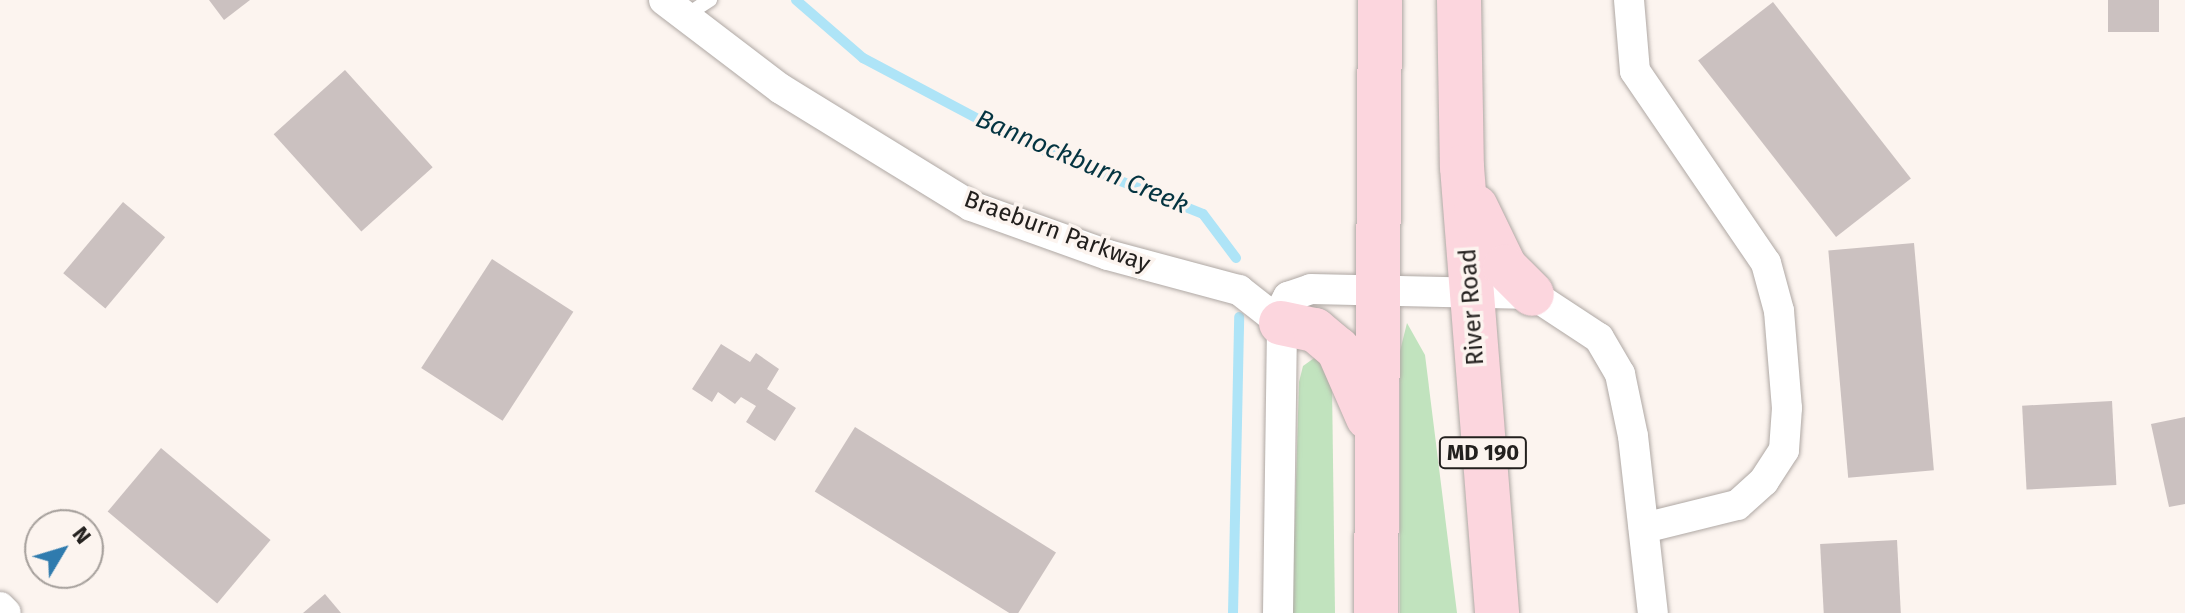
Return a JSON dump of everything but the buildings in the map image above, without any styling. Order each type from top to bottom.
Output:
[{"type":"main road","points":[[1376,613],[1380,0]]},
{"type":"main road","name":"River Road","points":[[1459,0],[1462,167],[1497,613]]},
{"type":"main road","points":[[1462,167],[1484,230],[1505,267],[1532,294]]},
{"type":"main road","points":[[1281,323],[1315,330],[1338,349],[1375,443]]},
{"type":"street","points":[[1629,0],[1635,71],[1766,263],[1779,311],[1787,408],[1784,450],[1764,481],[1737,505],[1644,528]]},
{"type":"street","name":"Braeburn Parkway","points":[[686,5],[781,89],[971,206],[1108,255],[1239,290],[1281,323]]},
{"type":"street","points":[[1278,613],[1281,323],[1288,297],[1299,291],[1378,291],[1532,294],[1599,338],[1620,374],[1644,528],[1653,613]]},
{"type":"street","points":[[0,607],[6,613]]},
{"type":"green space","points":[[1407,323],[1425,355],[1457,613],[1400,613],[1400,351]]},
{"type":"green space","points":[[1317,356],[1332,384],[1335,613],[1292,613],[1299,382],[1303,366]]},
{"type":"waterway","name":"Bannockburn Creek","points":[[796,0],[863,58],[1018,140],[1203,214],[1236,258]]},
{"type":"waterway","name":"Bannockburn Creek","points":[[1233,613],[1239,317]]}]
